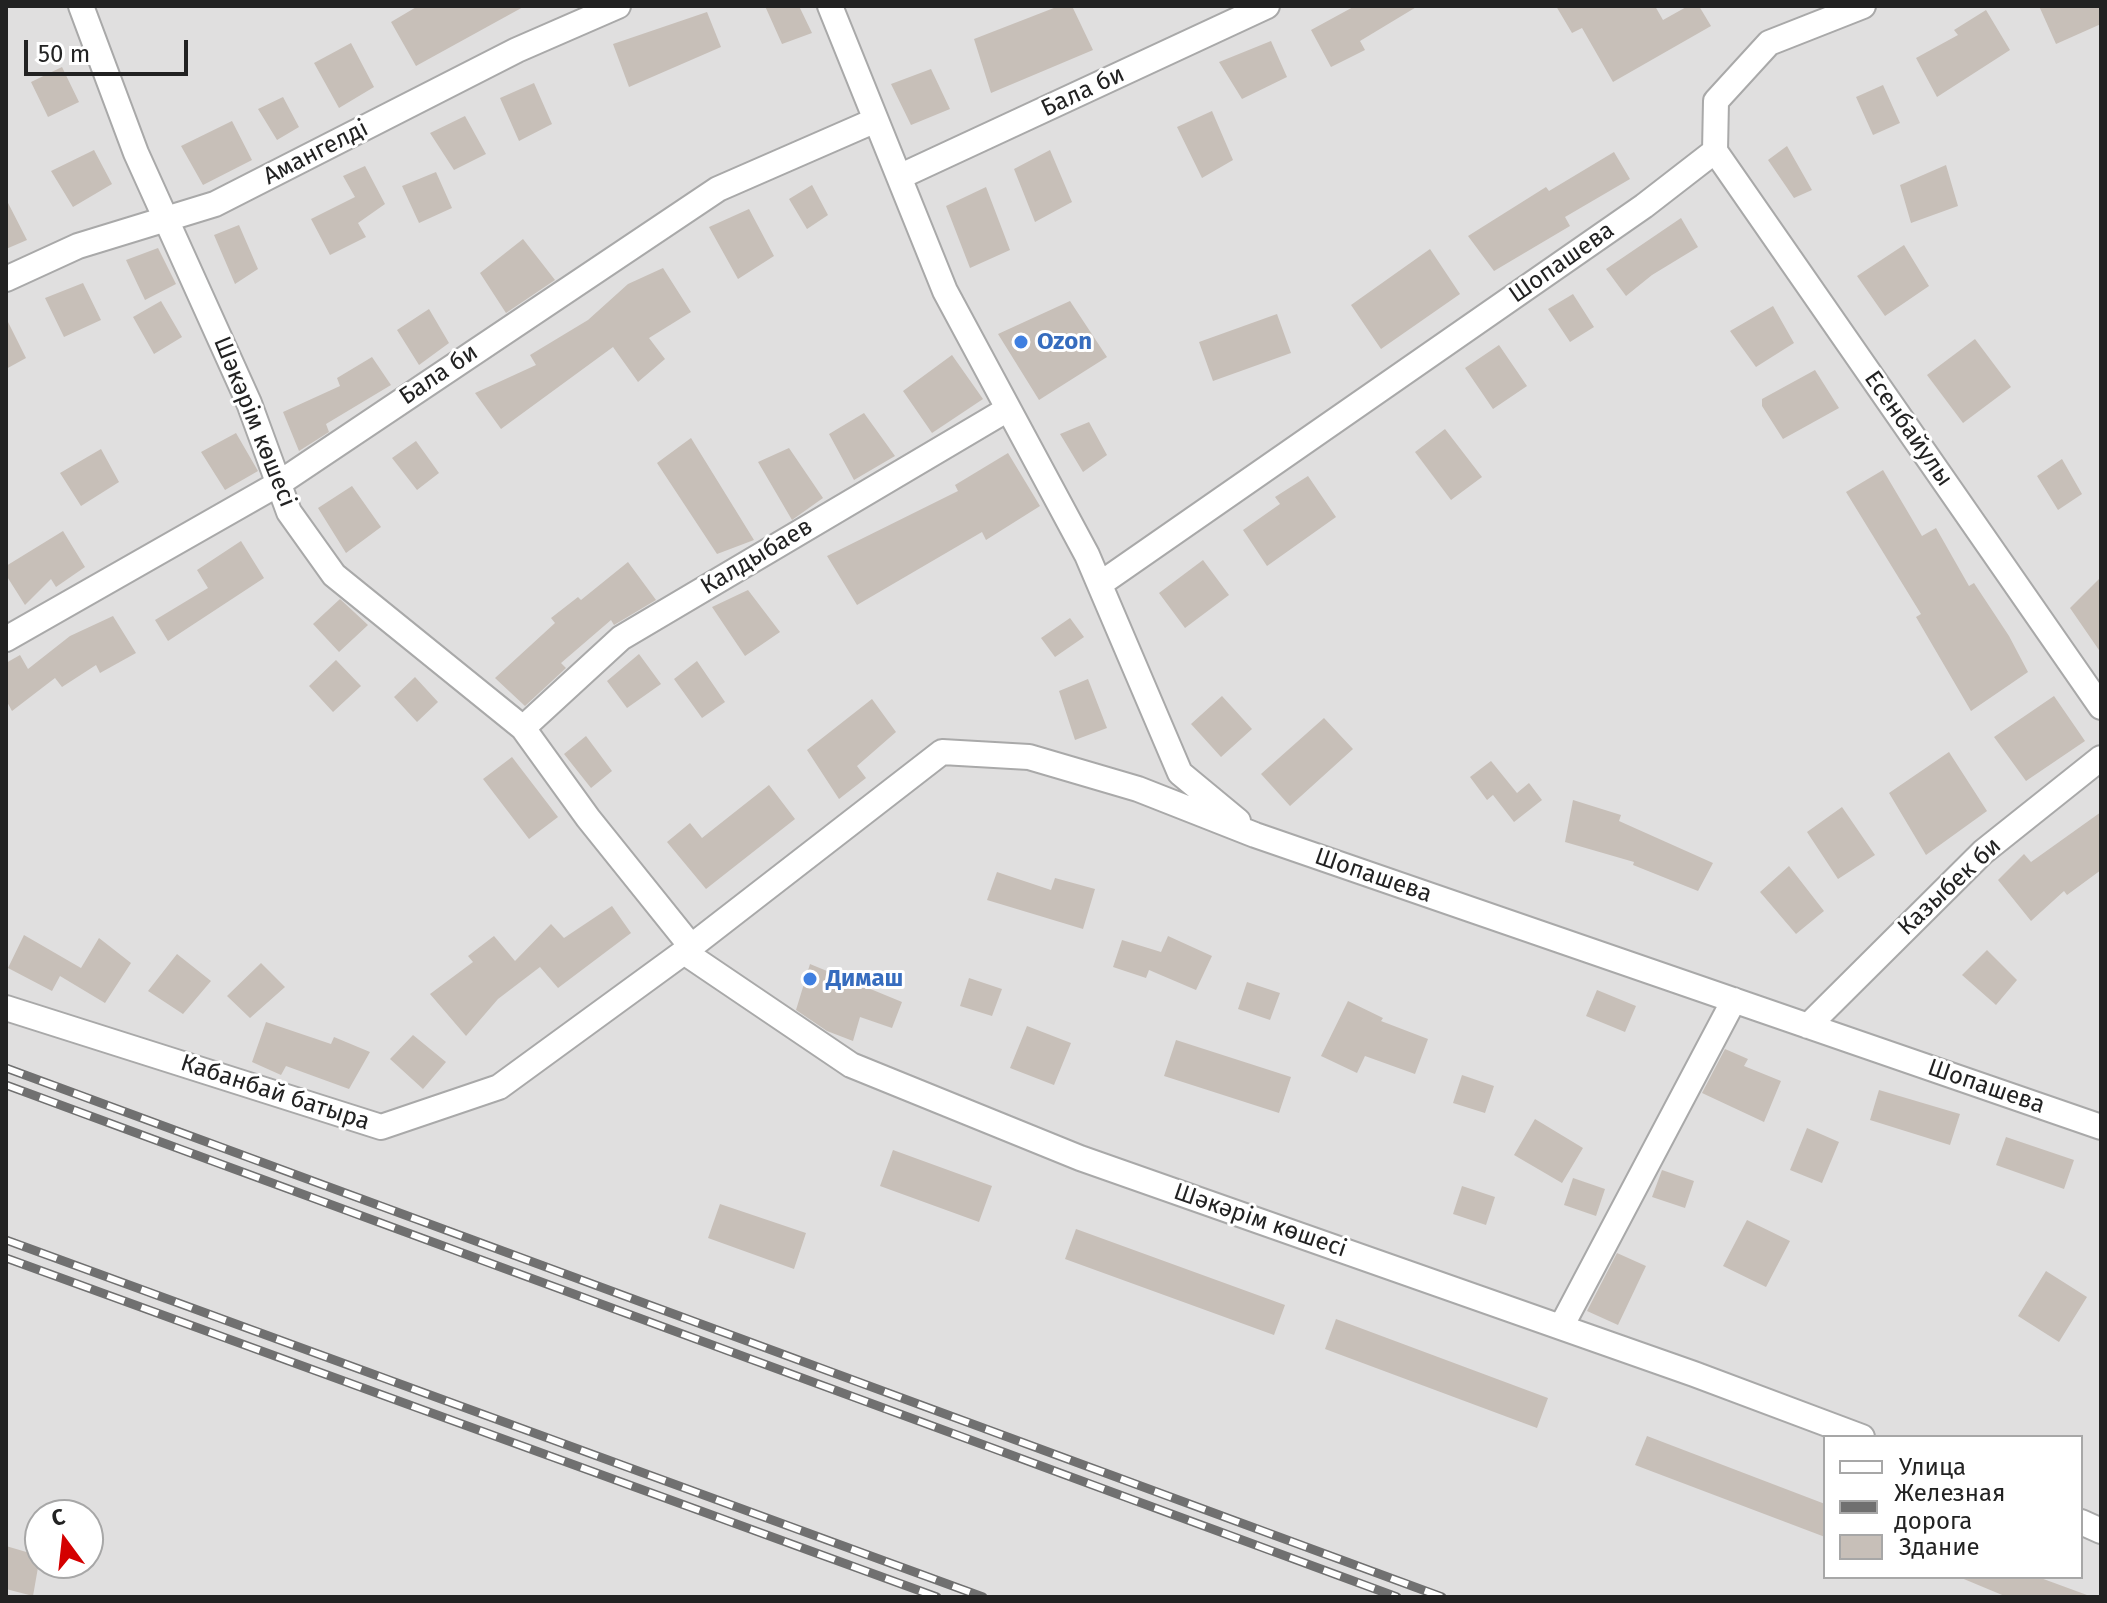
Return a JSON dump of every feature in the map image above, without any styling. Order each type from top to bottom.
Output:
[{"type":"street","name":"Шәкәрім көшесі","points":[[81,6],[136,153],[249,403],[289,512],[334,575],[523,728],[687,949],[851,1065],[1080,1158],[1561,1327],[1857,1435]]},
{"type":"street","name":"Амангелді","points":[[6,279],[78,246],[215,204],[517,50],[618,6]]},
{"type":"street","points":[[830,6],[945,291],[1100,584],[1180,773],[1255,835]]},
{"type":"street","name":"Бала би","points":[[899,177],[1267,6]]},
{"type":"street","points":[[1715,151],[1716,101],[1769,43],[1863,6]]},
{"type":"street","name":"Бала би","points":[[6,639],[278,484],[718,189],[876,120]]},
{"type":"street","name":"Шопашева","points":[[1100,584],[1644,206],[1715,151]]},
{"type":"street","name":"Есенбайулы","points":[[1715,151],[2101,707]]},
{"type":"street","name":"Калдыбаев","points":[[523,728],[621,638],[1008,409]]},
{"type":"street","name":"Шопашева","points":[[687,949],[942,752],[1029,757],[1138,789],[1255,835],[2101,1127]]},
{"type":"street","name":"Казыбек би","points":[[1808,1026],[1983,852],[2101,758]]},
{"type":"street","name":"Кабанбай батыра","points":[[6,1008],[381,1127],[499,1087],[687,949]]},
{"type":"street","points":[[1561,1327],[1734,1000]]},
{"type":"shaded area","points":[[6,6],[2101,6],[2101,1597],[6,1597]]},
{"type":"building","points":[[418,6],[525,6],[416,66],[391,22]]},
{"type":"building","points":[[765,6],[799,6],[812,33],[782,44]]},
{"type":"building","points":[[1059,6],[1072,6],[1093,50],[991,93],[974,39]]},
{"type":"building","points":[[1355,6],[1418,6],[1360,41],[1365,50],[1331,67],[1311,30]]},
{"type":"building","points":[[1556,6],[1655,6],[1663,20],[1688,6],[1699,6],[1711,26],[1613,82],[1582,28],[1572,33]]},
{"type":"building","points":[[2039,6],[2101,6],[2101,24],[2056,44]]},
{"type":"building","points":[[1986,10],[2010,50],[1937,97],[1916,58],[1958,35],[1954,30]]},
{"type":"building","points":[[707,12],[721,47],[629,87],[613,44]]},
{"type":"building","points":[[1271,41],[1287,77],[1242,99],[1219,62]]},
{"type":"building","points":[[351,43],[374,87],[339,108],[314,63]]},
{"type":"building","points":[[62,67],[79,102],[48,117],[31,82]]},
{"type":"building","points":[[931,69],[950,109],[911,125],[891,84]]},
{"type":"building","points":[[534,83],[552,124],[519,141],[500,98]]},
{"type":"building","points":[[1883,85],[1900,123],[1873,135],[1856,97]]},
{"type":"building","points":[[283,97],[299,127],[277,140],[258,109]]},
{"type":"building","points":[[1212,111],[1233,160],[1202,178],[1177,127]]},
{"type":"building","points":[[465,116],[486,154],[454,170],[430,133]]},
{"type":"building","points":[[232,121],[252,160],[203,185],[181,146]]},
{"type":"building","points":[[1787,146],[1812,190],[1794,198],[1768,160]]},
{"type":"building","points":[[94,150],[112,184],[73,207],[51,171]]},
{"type":"building","points":[[1050,150],[1072,202],[1035,222],[1014,169]]},
{"type":"building","points":[[1614,152],[1630,179],[1565,217],[1570,226],[1494,271],[1468,236],[1546,187],[1549,191]]},
{"type":"building","points":[[1946,165],[1958,206],[1911,223],[1900,185]]},
{"type":"building","points":[[365,166],[385,204],[358,223],[366,237],[330,255],[311,219],[355,197],[343,176]]},
{"type":"building","points":[[436,172],[452,208],[419,223],[402,186]]},
{"type":"building","points":[[812,185],[828,215],[807,229],[789,199]]},
{"type":"building","points":[[986,187],[1010,250],[970,268],[946,206]]},
{"type":"building","points":[[6,199],[27,240],[6,249]]},
{"type":"building","points":[[749,209],[774,256],[738,279],[709,227]]},
{"type":"building","points":[[1681,218],[1698,247],[1652,275],[1626,296],[1606,269]]},
{"type":"building","points":[[239,225],[258,269],[235,284],[214,235]]},
{"type":"building","points":[[523,239],[555,280],[506,313],[480,273]]},
{"type":"building","points":[[1904,245],[1929,286],[1885,316],[1857,276]]},
{"type":"building","points":[[158,248],[176,284],[145,300],[126,260]]},
{"type":"building","points":[[1430,249],[1460,294],[1381,349],[1351,305]]},
{"type":"building","points":[[663,268],[691,312],[649,338],[665,359],[638,382],[613,347],[501,429],[475,393],[536,365],[530,355],[588,320],[628,284]]},
{"type":"building","points":[[83,283],[101,320],[64,337],[45,298]]},
{"type":"building","points":[[1573,294],[1594,327],[1570,342],[1548,309]]},
{"type":"building","points":[[161,301],[182,337],[154,354],[133,317]]},
{"type":"building","points":[[1070,301],[1107,357],[1039,400],[998,334]]},
{"type":"building","points":[[1773,306],[1794,343],[1756,367],[1730,331]]},
{"type":"building","points":[[429,309],[449,343],[419,365],[397,330]]},
{"type":"building","points":[[1277,314],[1291,353],[1213,381],[1199,342]]},
{"type":"building","points":[[6,318],[26,358],[6,369]]},
{"type":"building","points":[[1975,339],[2011,387],[1963,423],[1927,375]]},
{"type":"building","points":[[1499,345],[1527,386],[1493,409],[1465,368]]},
{"type":"building","points":[[952,355],[983,399],[932,433],[903,391]]},
{"type":"building","points":[[372,357],[391,385],[326,424],[329,432],[299,451],[283,412],[340,386],[337,378]]},
{"type":"building","points":[[1815,370],[1839,408],[1783,439],[1762,406],[1762,399]]},
{"type":"building","points":[[864,413],[895,456],[854,480],[829,434]]},
{"type":"building","points":[[1089,422],[1107,455],[1083,472],[1060,434]]},
{"type":"building","points":[[1445,429],[1482,477],[1451,500],[1415,452]]},
{"type":"building","points":[[236,433],[258,471],[225,490],[201,452]]},
{"type":"building","points":[[691,438],[754,540],[717,554],[657,463]]},
{"type":"building","points":[[416,441],[439,473],[417,490],[392,458]]},
{"type":"building","points":[[789,448],[823,498],[792,520],[758,462]]},
{"type":"building","points":[[101,449],[119,482],[81,506],[60,473]]},
{"type":"building","points":[[1008,453],[1040,506],[986,540],[982,532],[857,605],[827,556],[958,491],[955,485]]},
{"type":"building","points":[[2062,459],[2082,494],[2058,510],[2037,476]]},
{"type":"building","points":[[1883,470],[1922,536],[1936,528],[1969,586],[1974,583],[2009,636],[2028,672],[1971,711],[1916,617],[1921,614],[1846,492]]},
{"type":"building","points":[[1308,476],[1336,517],[1267,566],[1243,530],[1280,504],[1275,497]]},
{"type":"building","points":[[352,486],[381,527],[346,553],[318,508]]},
{"type":"building","points":[[63,531],[85,567],[56,587],[51,579],[25,605],[6,575],[6,566]]},
{"type":"building","points":[[241,541],[264,578],[168,641],[155,620],[208,588],[197,570]]},
{"type":"building","points":[[1203,560],[1229,595],[1185,628],[1159,593]]},
{"type":"building","points":[[628,562],[656,600],[614,625],[611,620],[561,663],[566,668],[525,706],[495,678],[555,623],[551,618],[578,597],[581,600]]},
{"type":"building","points":[[2101,577],[2101,653],[2070,608]]},
{"type":"building","points":[[748,590],[780,632],[745,656],[712,607]]},
{"type":"building","points":[[340,599],[368,625],[339,652],[313,624]]},
{"type":"building","points":[[113,616],[136,653],[100,673],[96,665],[62,687],[55,678],[12,711],[6,700],[6,663],[20,655],[28,669],[70,636]]},
{"type":"building","points":[[1070,618],[1084,637],[1055,657],[1041,638]]},
{"type":"building","points":[[639,654],[661,684],[627,708],[607,681]]},
{"type":"building","points":[[336,660],[361,686],[333,712],[309,686]]},
{"type":"building","points":[[697,661],[725,702],[702,718],[674,679]]},
{"type":"building","points":[[415,677],[438,702],[417,722],[394,697]]},
{"type":"building","points":[[1088,679],[1107,728],[1075,740],[1059,691]]},
{"type":"building","points":[[1222,696],[1252,729],[1221,757],[1191,724]]},
{"type":"building","points":[[2054,696],[2085,741],[2026,781],[1994,737]]},
{"type":"building","points":[[872,699],[896,732],[857,766],[866,778],[839,799],[807,750]]},
{"type":"building","points":[[1324,718],[1353,749],[1290,806],[1261,774]]},
{"type":"building","points":[[586,736],[612,771],[591,788],[564,754]]},
{"type":"building","points":[[1949,752],[1987,811],[1926,855],[1889,793]]},
{"type":"building","points":[[512,757],[558,817],[529,839],[483,779]]},
{"type":"building","points":[[1491,761],[1517,793],[1529,783],[1542,800],[1514,822],[1493,795],[1487,800],[1470,777]]},
{"type":"building","points":[[769,785],[795,819],[706,889],[667,842],[690,823],[702,838]]},
{"type":"building","points":[[1573,800],[1621,815],[1619,821],[1713,863],[1698,891],[1633,865],[1634,862],[1565,842]]},
{"type":"building","points":[[1842,807],[1875,855],[1838,879],[1807,832]]},
{"type":"building","points":[[2101,812],[2101,870],[2067,895],[2064,891],[2031,921],[1998,880],[2024,854],[2031,862]]},
{"type":"building","points":[[1789,866],[1824,911],[1796,934],[1760,892]]},
{"type":"building","points":[[997,872],[1051,890],[1055,878],[1095,889],[1083,929],[987,900]]},
{"type":"building","points":[[612,906],[631,933],[558,988],[540,967],[498,999],[466,1036],[430,994],[473,962],[468,956],[494,936],[515,961],[551,924],[564,938]]},
{"type":"building","points":[[24,935],[81,968],[99,938],[131,963],[105,1003],[60,976],[52,991],[8,968]]},
{"type":"building","points":[[1168,936],[1212,956],[1196,990],[1149,970],[1146,978],[1113,967],[1122,940],[1161,952]]},
{"type":"building","points":[[1987,950],[2017,980],[1996,1005],[1962,975]]},
{"type":"building","points":[[177,954],[211,981],[183,1014],[148,991]]},
{"type":"building","points":[[261,963],[285,987],[250,1018],[227,996]]},
{"type":"building","points":[[810,964],[902,1002],[892,1028],[860,1017],[853,1041],[827,1031],[796,1010]]},
{"type":"building","points":[[969,978],[1002,989],[992,1016],[960,1006]]},
{"type":"building","points":[[1247,982],[1280,993],[1270,1020],[1238,1009]]},
{"type":"building","points":[[1597,990],[1636,1006],[1625,1032],[1586,1016]]},
{"type":"building","points":[[1348,1001],[1383,1018],[1381,1021],[1428,1039],[1415,1074],[1365,1056],[1357,1073],[1321,1056]]},
{"type":"building","points":[[266,1022],[331,1044],[334,1037],[370,1052],[349,1089],[286,1066],[281,1075],[252,1062]]},
{"type":"building","points":[[1027,1026],[1071,1043],[1054,1085],[1010,1068]]},
{"type":"building","points":[[413,1035],[446,1062],[423,1089],[390,1059]]},
{"type":"building","points":[[1176,1040],[1291,1077],[1279,1113],[1164,1076]]},
{"type":"building","points":[[1725,1049],[1748,1059],[1744,1066],[1781,1081],[1764,1122],[1702,1093]]},
{"type":"building","points":[[1462,1075],[1494,1086],[1485,1113],[1453,1103]]},
{"type":"building","points":[[1879,1090],[1960,1114],[1950,1145],[1870,1120]]},
{"type":"building","points":[[1535,1119],[1583,1148],[1562,1183],[1514,1155]]},
{"type":"building","points":[[1807,1128],[1839,1142],[1822,1183],[1790,1170]]},
{"type":"building","points":[[2006,1137],[2074,1160],[2064,1189],[1996,1165]]},
{"type":"building","points":[[893,1150],[992,1186],[979,1222],[880,1186]]},
{"type":"building","points":[[1662,1170],[1694,1181],[1685,1208],[1652,1197]]},
{"type":"building","points":[[1573,1178],[1605,1189],[1596,1216],[1564,1205]]},
{"type":"building","points":[[1462,1186],[1495,1197],[1486,1225],[1453,1214]]},
{"type":"building","points":[[720,1204],[806,1233],[794,1269],[708,1238]]},
{"type":"building","points":[[1747,1220],[1790,1241],[1766,1287],[1723,1266]]},
{"type":"building","points":[[1076,1229],[1285,1305],[1274,1335],[1065,1259]]},
{"type":"building","points":[[1617,1253],[1646,1266],[1618,1325],[1587,1311]]},
{"type":"building","points":[[2046,1271],[2087,1297],[2059,1342],[2018,1316]]},
{"type":"building","points":[[1336,1319],[1548,1398],[1537,1428],[1325,1349]]},
{"type":"building","points":[[1647,1436],[1823,1503],[1823,1536],[1635,1465]]},
{"type":"building","points":[[6,1546],[24,1551],[24,1579],[36,1579],[33,1596],[6,1589]]},
{"type":"building","points":[[1964,1579],[2043,1579],[2087,1595],[2007,1597]]},
{"type":"railway","points":[[6,1068],[1442,1597]]},
{"type":"railway","points":[[6,1085],[1397,1597]]},
{"type":"railway","points":[[6,1240],[983,1597]]},
{"type":"railway","points":[[6,1258],[937,1597]]},
{"type":"place","name":"Ozon","points":[[1021,342]]},
{"type":"place","name":"Димаш","points":[[810,979]]}]
